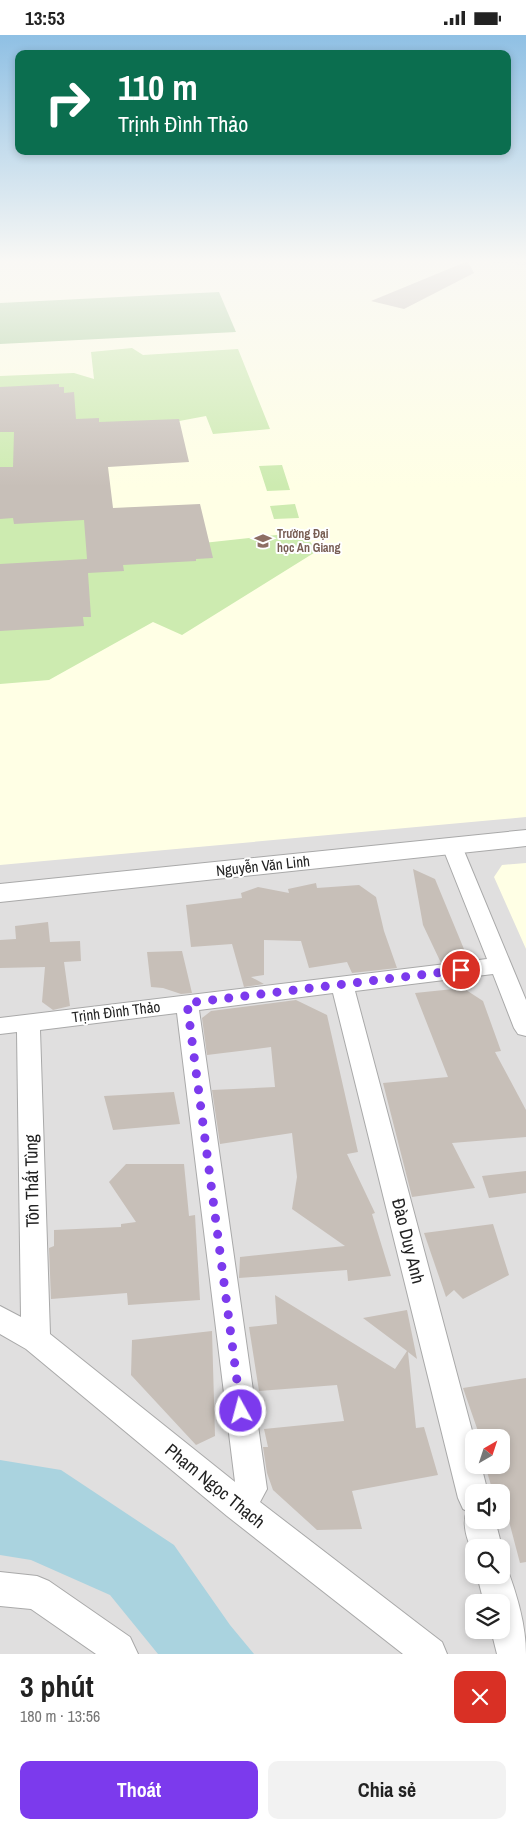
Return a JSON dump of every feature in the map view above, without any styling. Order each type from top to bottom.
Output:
[{"type":"street","name":"Nguyễn Văn Linh","points":[[0,893],[526,838]]},
{"type":"street","points":[[452,846],[526,1027]]},
{"type":"street","name":"Trịnh Đình Thảo","points":[[0,1026],[501,965]]},
{"type":"street","name":"Đào Duy Anh","points":[[342,985],[470,1484]]},
{"type":"street","points":[[187,1003],[251,1489],[238,1505]]},
{"type":"street","name":"Tôn Thất Tùng","points":[[28,1023],[36,1340]]},
{"type":"street","name":"Phạm Ngọc Thạch","points":[[0,1319],[36,1340],[238,1505],[430,1654]]},
{"type":"street","points":[[0,1589],[37,1593],[118,1649],[120,1654]]},
{"type":"street","points":[[510,1639],[514,1654]]},
{"type":"shaded area","points":[[0,336],[526,336],[526,1654],[0,1654]]},
{"type":"shaded area","name":"Trường Đại học An Giang","points":[[0,336],[526,336],[526,817],[0,865]]},
{"type":"shaded area","points":[[526,863],[526,949],[494,877],[502,865]]},
{"type":"green space","points":[[0,336],[166,336],[0,344]]},
{"type":"green space","points":[[132,348],[143,355],[238,349],[270,429],[213,434],[206,416],[174,422],[116,460],[0,506],[0,376],[74,373],[94,379],[91,352]]},
{"type":"green space","points":[[282,465],[290,490],[267,491],[259,466]]},
{"type":"green space","points":[[295,504],[299,518],[274,519],[270,506]]},
{"type":"green space","points":[[185,506],[194,544],[303,532],[317,551],[182,635],[153,622],[49,680],[0,684],[0,512]]},
{"type":"water","points":[[0,1460],[61,1470],[174,1545],[230,1625],[254,1654],[158,1654],[110,1595],[31,1560],[0,1555]]},
{"type":"building","points":[[59,384],[59,387],[64,387],[64,393],[74,392],[76,419],[99,418],[99,422],[179,419],[189,462],[108,467],[113,508],[200,504],[213,558],[196,559],[196,561],[123,565],[124,571],[88,573],[91,617],[83,617],[84,626],[0,631],[0,564],[87,559],[84,520],[14,524],[13,518],[0,519],[0,467],[13,467],[14,432],[0,432],[0,387]]},
{"type":"building","points":[[413,869],[435,879],[466,954],[457,961],[441,963],[423,925]]},
{"type":"building","points":[[316,883],[317,888],[359,885],[376,897],[384,931],[397,968],[352,973],[347,962],[309,968],[301,941],[264,940],[264,975],[251,977],[264,984],[244,987],[232,944],[191,947],[186,905],[242,898],[241,893],[258,887],[289,893],[288,889]]},
{"type":"building","points":[[48,922],[50,942],[80,941],[81,961],[64,962],[70,1006],[53,1010],[42,1002],[45,967],[0,968],[0,940],[16,939],[15,926]]},
{"type":"building","points":[[182,951],[192,993],[181,994],[163,988],[151,987],[147,952]]},
{"type":"building","points":[[463,988],[483,1001],[501,1051],[495,1052],[526,1110],[526,1137],[452,1143],[475,1188],[412,1197],[383,1083],[448,1077],[415,993]]},
{"type":"building","points":[[296,1000],[327,1015],[358,1152],[347,1154],[375,1213],[372,1214],[391,1276],[348,1281],[347,1270],[239,1278],[240,1257],[345,1246],[292,1209],[297,1177],[292,1133],[220,1144],[212,1090],[275,1087],[271,1047],[207,1055],[202,1018],[211,1011]]},
{"type":"building","points":[[174,1092],[180,1124],[113,1130],[104,1096]]},
{"type":"building","points":[[126,1164],[184,1164],[189,1216],[195,1215],[200,1300],[128,1305],[127,1293],[51,1299],[49,1248],[54,1246],[54,1230],[121,1227],[121,1224],[136,1222],[109,1182]]},
{"type":"building","points":[[526,1171],[526,1193],[489,1198],[482,1176]]},
{"type":"building","points":[[493,1224],[509,1275],[463,1299],[454,1290],[446,1297],[424,1233]]},
{"type":"building","points":[[275,1295],[395,1369],[407,1351],[363,1318],[407,1310],[417,1359],[408,1352],[416,1428],[424,1427],[438,1475],[352,1491],[362,1529],[317,1530],[273,1490],[267,1473],[263,1447],[268,1447],[264,1429],[344,1421],[337,1385],[259,1391],[249,1327],[277,1324]]},
{"type":"building","points":[[212,1331],[215,1436],[196,1445],[131,1375],[132,1340]]},
{"type":"building","points":[[526,1378],[526,1562],[520,1563],[510,1525],[510,1484],[491,1484],[488,1474],[510,1474],[510,1429],[477,1429],[463,1388]]},
{"type":"place","name":"Trường Đại học An Giang","points":[[263,541]]},
{"type":"route","points":[[241,1411],[187,1003],[461,970]]}]
